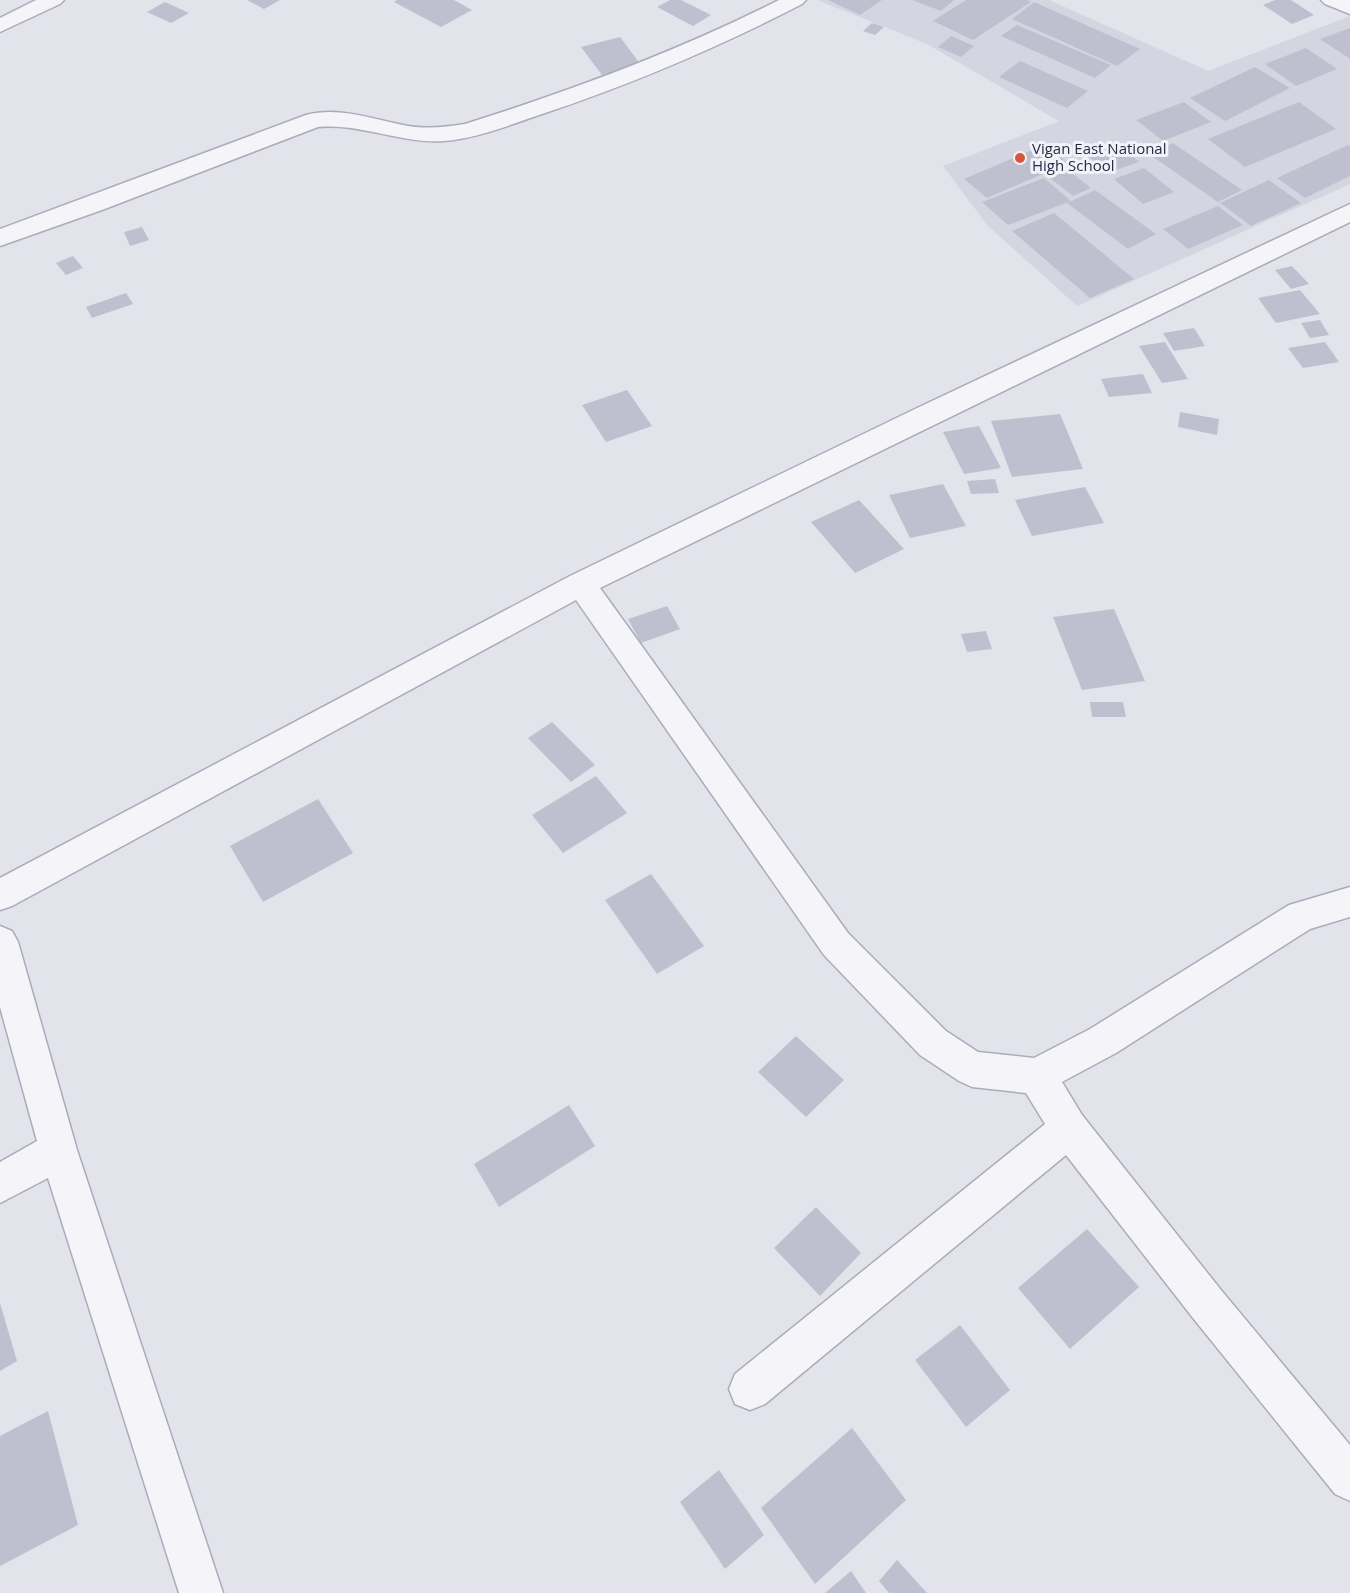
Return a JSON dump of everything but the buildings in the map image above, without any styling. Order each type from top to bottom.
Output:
[{"type":"street","points":[[0,26],[53,0]]},
{"type":"street","points":[[0,238],[93,205],[314,120],[338,118],[411,133],[442,134],[468,131],[659,63],[762,18],[795,0]]},
{"type":"street","points":[[1332,0],[1350,8]]},
{"type":"street","points":[[0,895],[581,584],[1350,212]]},
{"type":"street","points":[[581,584],[836,944],[933,1044],[972,1069],[1037,1076],[1103,1041],[1301,916],[1350,902]]},
{"type":"street","points":[[0,942],[58,1150],[201,1593]]},
{"type":"street","points":[[1037,1076],[1069,1128],[1206,1304],[1350,1479]]},
{"type":"street","points":[[750,1389],[1069,1128]]},
{"type":"street","points":[[0,1184],[58,1150]]},
{"type":"shaded area","points":[[817,0],[1049,0],[1208,71],[1350,16],[1350,184],[1077,306],[987,225],[943,166],[1059,121],[927,44]]},
{"type":"place","name":"Vigan East National High School","points":[[1020,158]]}]
